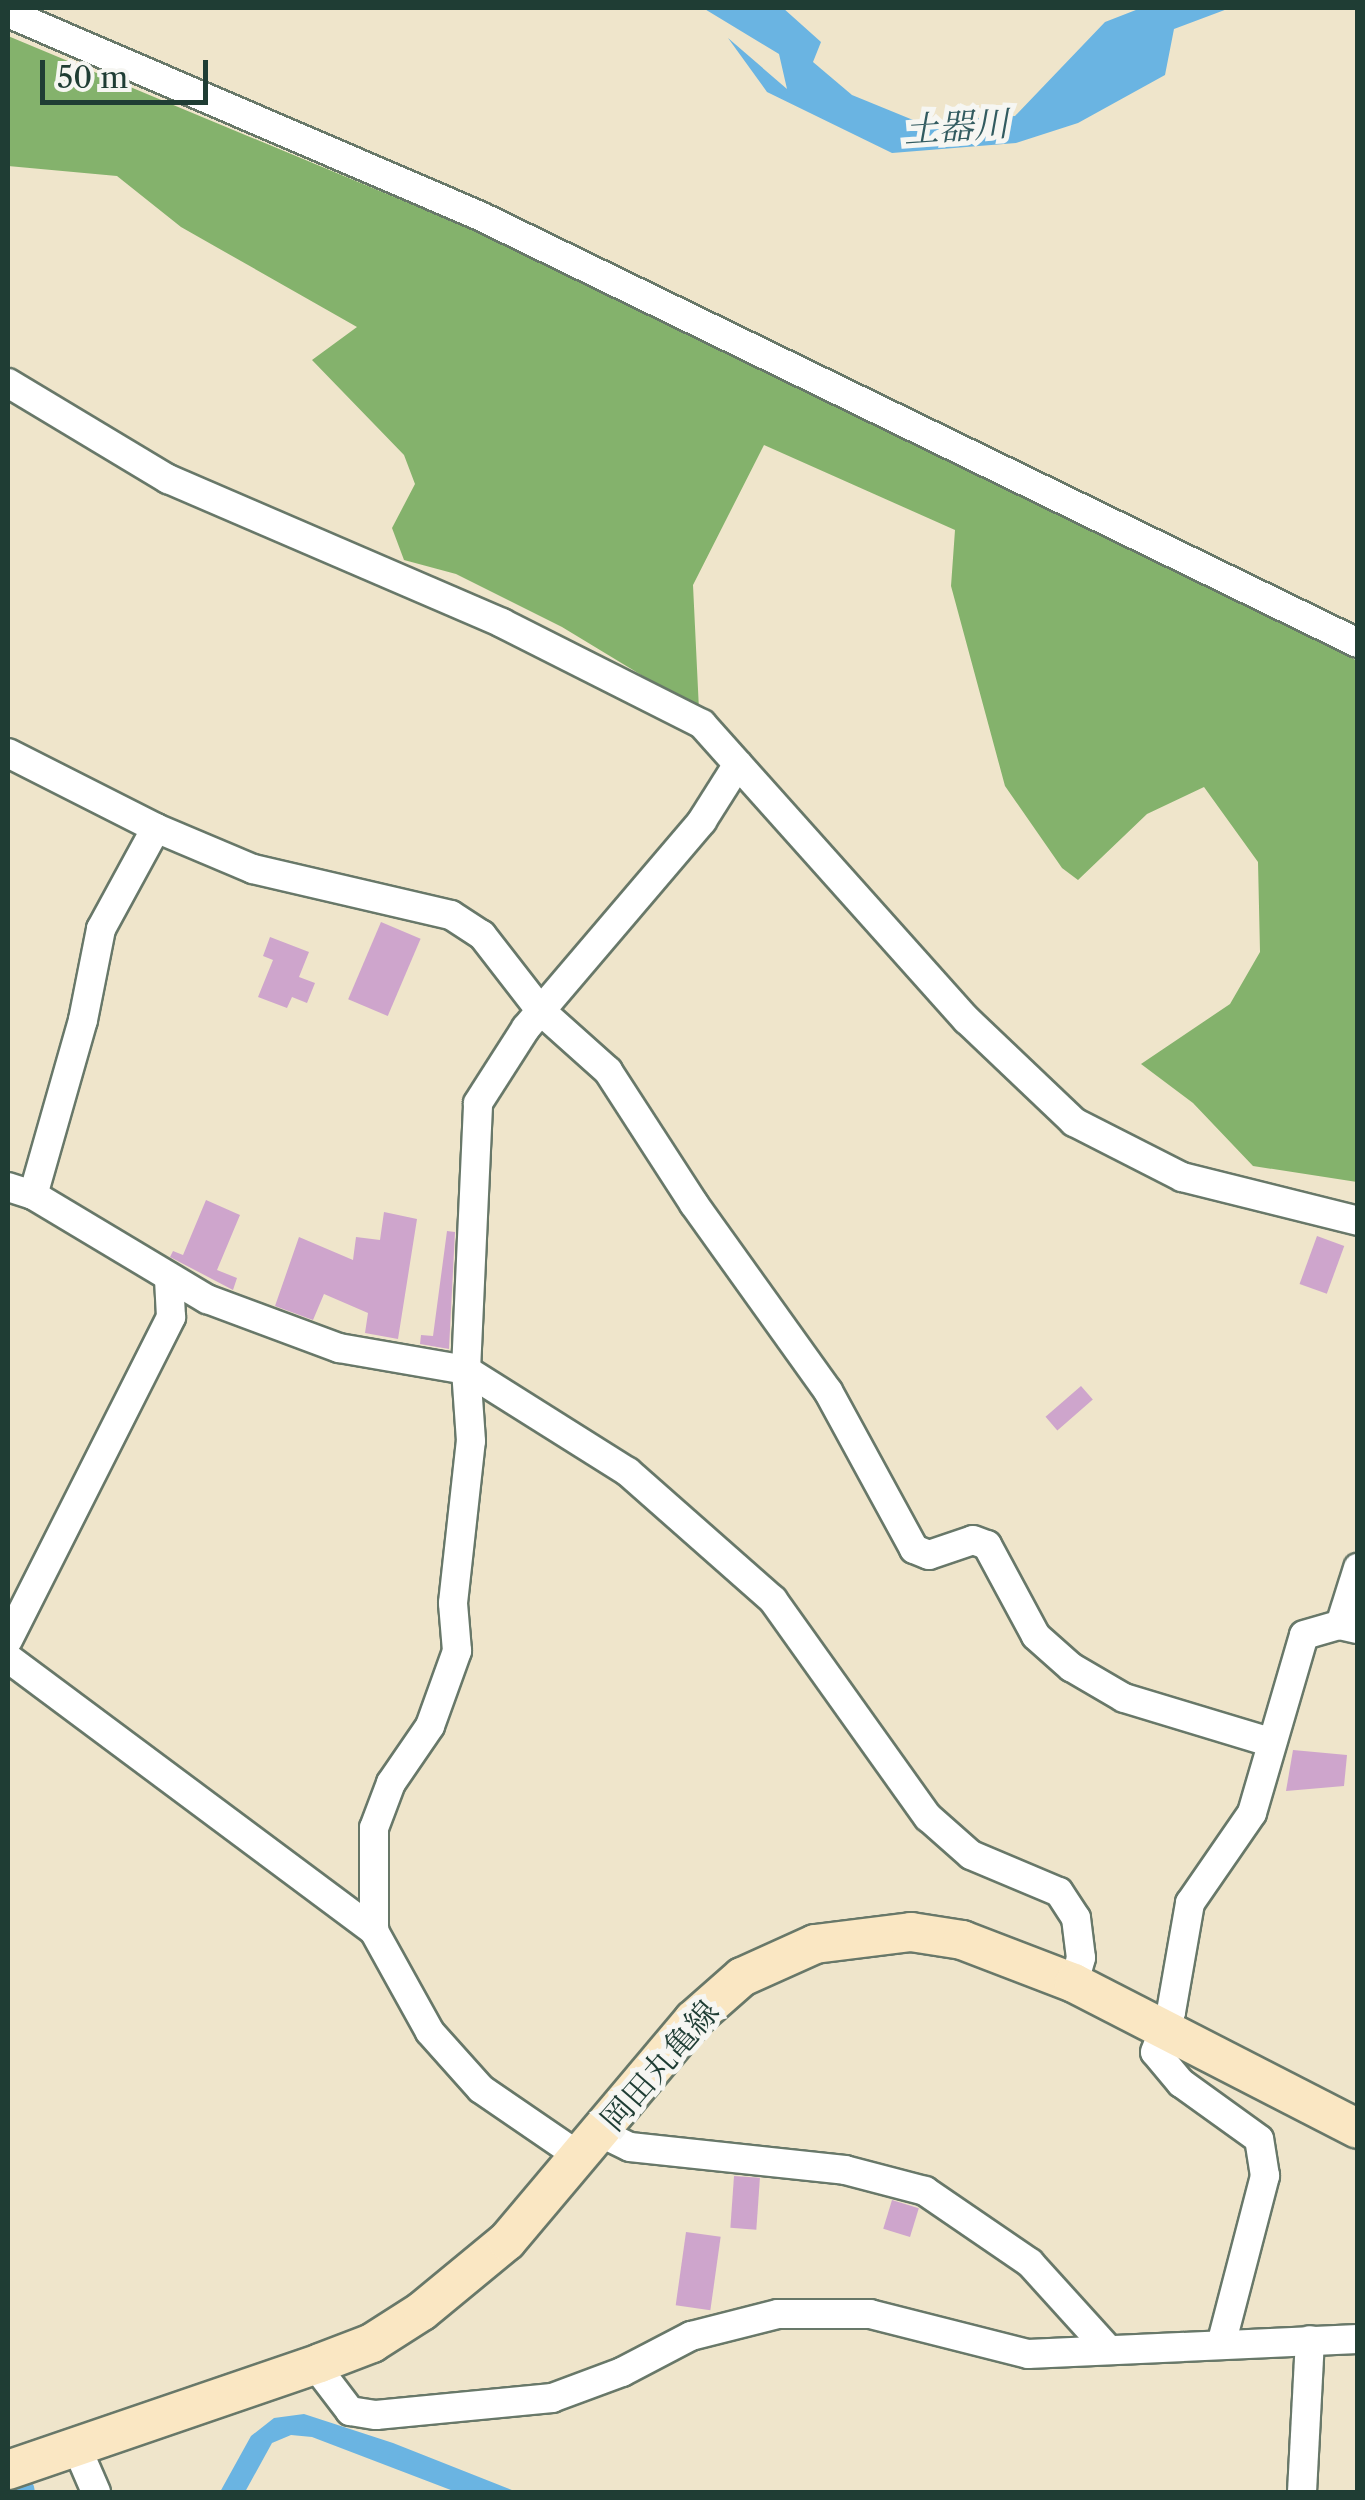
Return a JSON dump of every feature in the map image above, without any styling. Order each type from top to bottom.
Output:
[{"type":"main road","name":"岡田丸亀線","points":[[8,2470],[372,2343],[460,2282],[507,2241],[693,2020],[742,1977],[814,1944],[911,1932],[962,1940],[1074,1983],[1358,2128]]},
{"type":"street","points":[[8,13],[480,216],[1358,643]]},
{"type":"street","points":[[8,382],[168,479],[637,687],[702,724],[967,1020],[1074,1122],[1182,1177],[1358,1221]]},
{"type":"street","points":[[8,753],[156,828],[252,869],[451,916],[482,935],[541,1011],[608,1071],[694,1204],[828,1391],[914,1549],[929,1555],[973,1540],[987,1545],[1036,1636],[1071,1667],[1124,1698],[1270,1742]]},
{"type":"street","points":[[374,1931],[374,1828],[391,1783],[430,1726],[457,1651],[453,1603],[471,1441],[466,1370],[478,1103],[541,1011],[702,821],[738,764]]},
{"type":"street","points":[[156,828],[101,929],[83,1020],[20,1191],[170,1279],[339,1348],[466,1370],[628,1472],[773,1600],[928,1817],[971,1855],[1059,1892],[1076,1918],[1081,1958],[1074,1983]]},
{"type":"street","points":[[8,1640],[172,1317],[170,1279]]},
{"type":"street","points":[[1222,2341],[1266,2176],[1260,2139],[1181,2083],[1154,2052],[1163,2028],[1190,1903],[1252,1813],[1304,1635],[1349,1627],[1358,1568]]},
{"type":"street","points":[[8,1658],[374,1931],[430,2032],[480,2090],[590,2145],[845,2170],[924,2191],[1030,2263],[1107,2348]]},
{"type":"street","points":[[315,2366],[350,2411],[376,2415],[552,2398],[622,2372],[691,2336],[778,2314],[870,2314],[1028,2354],[1222,2341],[1358,2338]]},
{"type":"street","points":[[1302,2492],[1310,2340]]},
{"type":"street","points":[[78,2448],[96,2492]]},
{"type":"green space","points":[[8,36],[471,229],[829,402],[899,426],[1243,590],[1357,661],[1357,1182],[1253,1166],[1193,1103],[1141,1064],[1230,1004],[1260,952],[1258,862],[1204,787],[1147,814],[1078,880],[1062,868],[1005,786],[951,586],[955,530],[764,445],[693,585],[699,710],[562,627],[456,574],[404,560],[392,528],[415,484],[404,455],[312,360],[357,327],[181,227],[117,176],[8,166]]},
{"type":"water","name":"土器川","points":[[703,8],[783,8],[821,42],[813,62],[852,95],[918,122],[1015,116],[1105,22],[1141,8],[1230,8],[1174,29],[1165,75],[1078,123],[1016,143],[892,153],[767,92],[728,38],[787,89],[779,54]]},
{"type":"water","points":[[304,2414],[393,2443],[517,2492],[456,2492],[312,2437],[291,2435],[272,2443],[245,2492],[220,2492],[251,2436],[274,2418]]},
{"type":"building","points":[[381,922],[421,939],[388,1016],[348,999]]},
{"type":"building","points":[[270,937],[309,952],[299,977],[315,983],[307,1003],[292,997],[287,1008],[258,997],[273,960],[263,956]]},
{"type":"building","points":[[206,1200],[240,1215],[217,1270],[237,1278],[233,1290],[170,1257],[173,1251],[183,1255]]},
{"type":"building","points":[[384,1212],[417,1219],[398,1339],[365,1333],[368,1313],[324,1294],[313,1320],[275,1306],[299,1237],[353,1260],[356,1237],[380,1240]]},
{"type":"building","points":[[447,1231],[455,1232],[449,1349],[420,1344],[421,1335],[433,1336]]},
{"type":"building","points":[[1317,1236],[1344,1246],[1327,1294],[1300,1284]]},
{"type":"building","points":[[1081,1386],[1093,1400],[1057,1430],[1046,1417]]},
{"type":"building","points":[[1293,1750],[1347,1755],[1344,1786],[1286,1791]]},
{"type":"building","points":[[734,2176],[760,2178],[756,2230],[730,2228]]},
{"type":"building","points":[[892,2200],[919,2208],[910,2237],[883,2229]]},
{"type":"building","points":[[686,2232],[721,2237],[710,2310],[676,2305]]},
{"type":"waterway","points":[[8,2490],[15,2492]]}]
